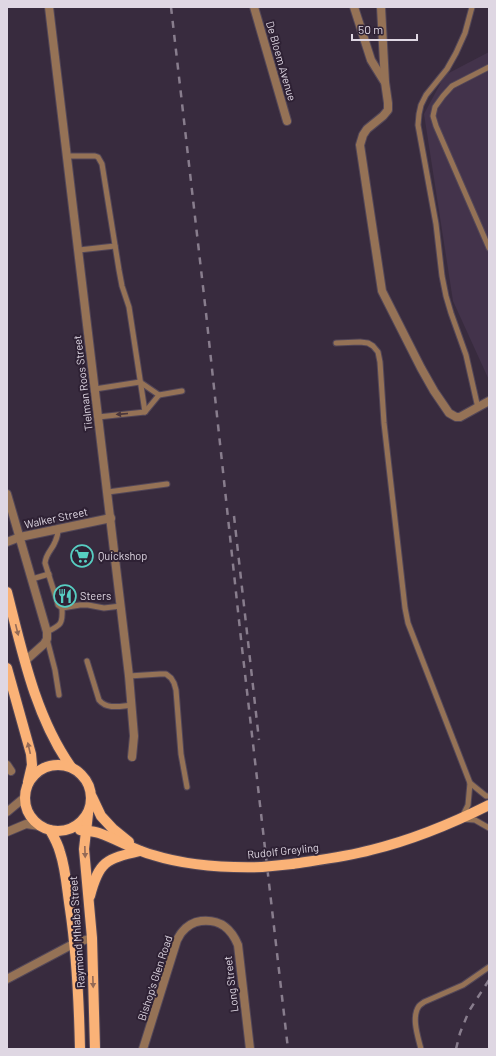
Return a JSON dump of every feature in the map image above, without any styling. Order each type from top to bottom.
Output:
[{"type":"main road","points":[[7,592],[25,661],[42,712],[52,736],[71,767]]},
{"type":"main road","name":"Raymond Mhlaba Street","points":[[7,668],[31,754],[32,765],[25,797],[27,808],[32,818],[45,828],[60,850],[64,863],[75,943],[79,998],[80,1049]]},
{"type":"main road","points":[[27,786],[33,777],[41,770],[50,766],[61,765],[71,767],[86,778],[92,796]]},
{"type":"main road","name":"Raymond Mhlaba Street","points":[[92,796],[88,814],[84,849],[92,938],[93,1048]]},
{"type":"main road","name":"Rudolf Greyling","points":[[92,796],[101,816],[113,829],[140,851]]},
{"type":"main road","name":"Rudolf Greyling","points":[[70,829],[97,832],[140,851],[175,861],[232,868],[262,867],[292,864],[371,850],[427,832],[461,819],[489,805]]},
{"type":"main road","points":[[45,828],[60,831],[70,829],[78,824],[88,814]]},
{"type":"main road","points":[[88,903],[97,874],[103,866],[110,860],[140,851]]},
{"type":"street","name":"Tielman Roos Street","points":[[49,7],[122,606],[132,705],[134,736],[132,757]]},
{"type":"street","name":"De Bloem Avenue","points":[[254,7],[286,121]]},
{"type":"street","points":[[354,7],[371,60],[385,82]]},
{"type":"street","points":[[381,7],[388,110],[367,130],[363,135],[360,145],[382,291],[434,391],[450,413],[456,417],[460,417],[489,401]]},
{"type":"street","points":[[7,494],[47,636],[44,644],[25,661]]},
{"type":"street","name":"Walker Street","points":[[7,542],[20,537],[111,518]]},
{"type":"street","points":[[7,812],[25,797]]},
{"type":"street","points":[[7,832],[26,824],[45,828]]},
{"type":"street","name":"Bishop's Glen Road","points":[[143,1049],[177,940],[188,925],[196,922],[208,920],[221,924]]},
{"type":"street","name":"Long Street","points":[[221,924],[228,929],[238,945],[250,1049]]},
{"type":"street","points":[[7,979],[75,943],[92,938]]},
{"type":"lane","points":[[472,7],[465,33],[456,53],[421,105],[418,125],[436,224],[442,276],[446,296],[466,355],[478,408]]},
{"type":"lane","points":[[489,67],[452,86],[435,107],[433,116],[489,248]]},
{"type":"lane","points":[[68,156],[95,156],[100,160],[122,286],[129,307],[145,412]]},
{"type":"lane","points":[[79,250],[115,246]]},
{"type":"lane","points":[[336,343],[368,343],[378,352],[382,371],[385,430],[404,608],[408,623],[470,783],[468,805],[461,819],[475,820],[489,828]]},
{"type":"lane","points":[[95,388],[140,382],[159,395]]},
{"type":"lane","points":[[98,417],[145,412],[159,395],[182,391]]},
{"type":"lane","points":[[108,492],[167,484]]},
{"type":"lane","points":[[58,529],[57,538],[46,556],[45,563],[58,605],[62,608],[63,618],[61,623],[47,636],[56,670],[59,695]]},
{"type":"lane","points":[[32,579],[48,574]]},
{"type":"lane","points":[[62,608],[80,605],[104,608],[122,606]]},
{"type":"lane","points":[[87,661],[99,700],[102,703],[107,706],[132,705]]},
{"type":"lane","points":[[129,676],[166,674],[174,683],[176,690],[181,754],[187,787]]},
{"type":"lane","points":[[470,783],[486,796],[489,796]]},
{"type":"lane","points":[[421,1049],[415,1017],[419,1006],[424,1002],[463,985],[489,967]]},
{"type":"shaded area","points":[[489,52],[489,380],[453,301],[424,114],[445,75]]},
{"type":"railway","points":[[171,7],[288,1049]]},
{"type":"railway","points":[[234,516],[259,740]]},
{"type":"railway","points":[[456,1049],[460,1033],[469,1011],[489,980]]},
{"type":"place","name":"Quickshop","points":[[82,556]]},
{"type":"place","name":"Steers","points":[[65,596]]}]
